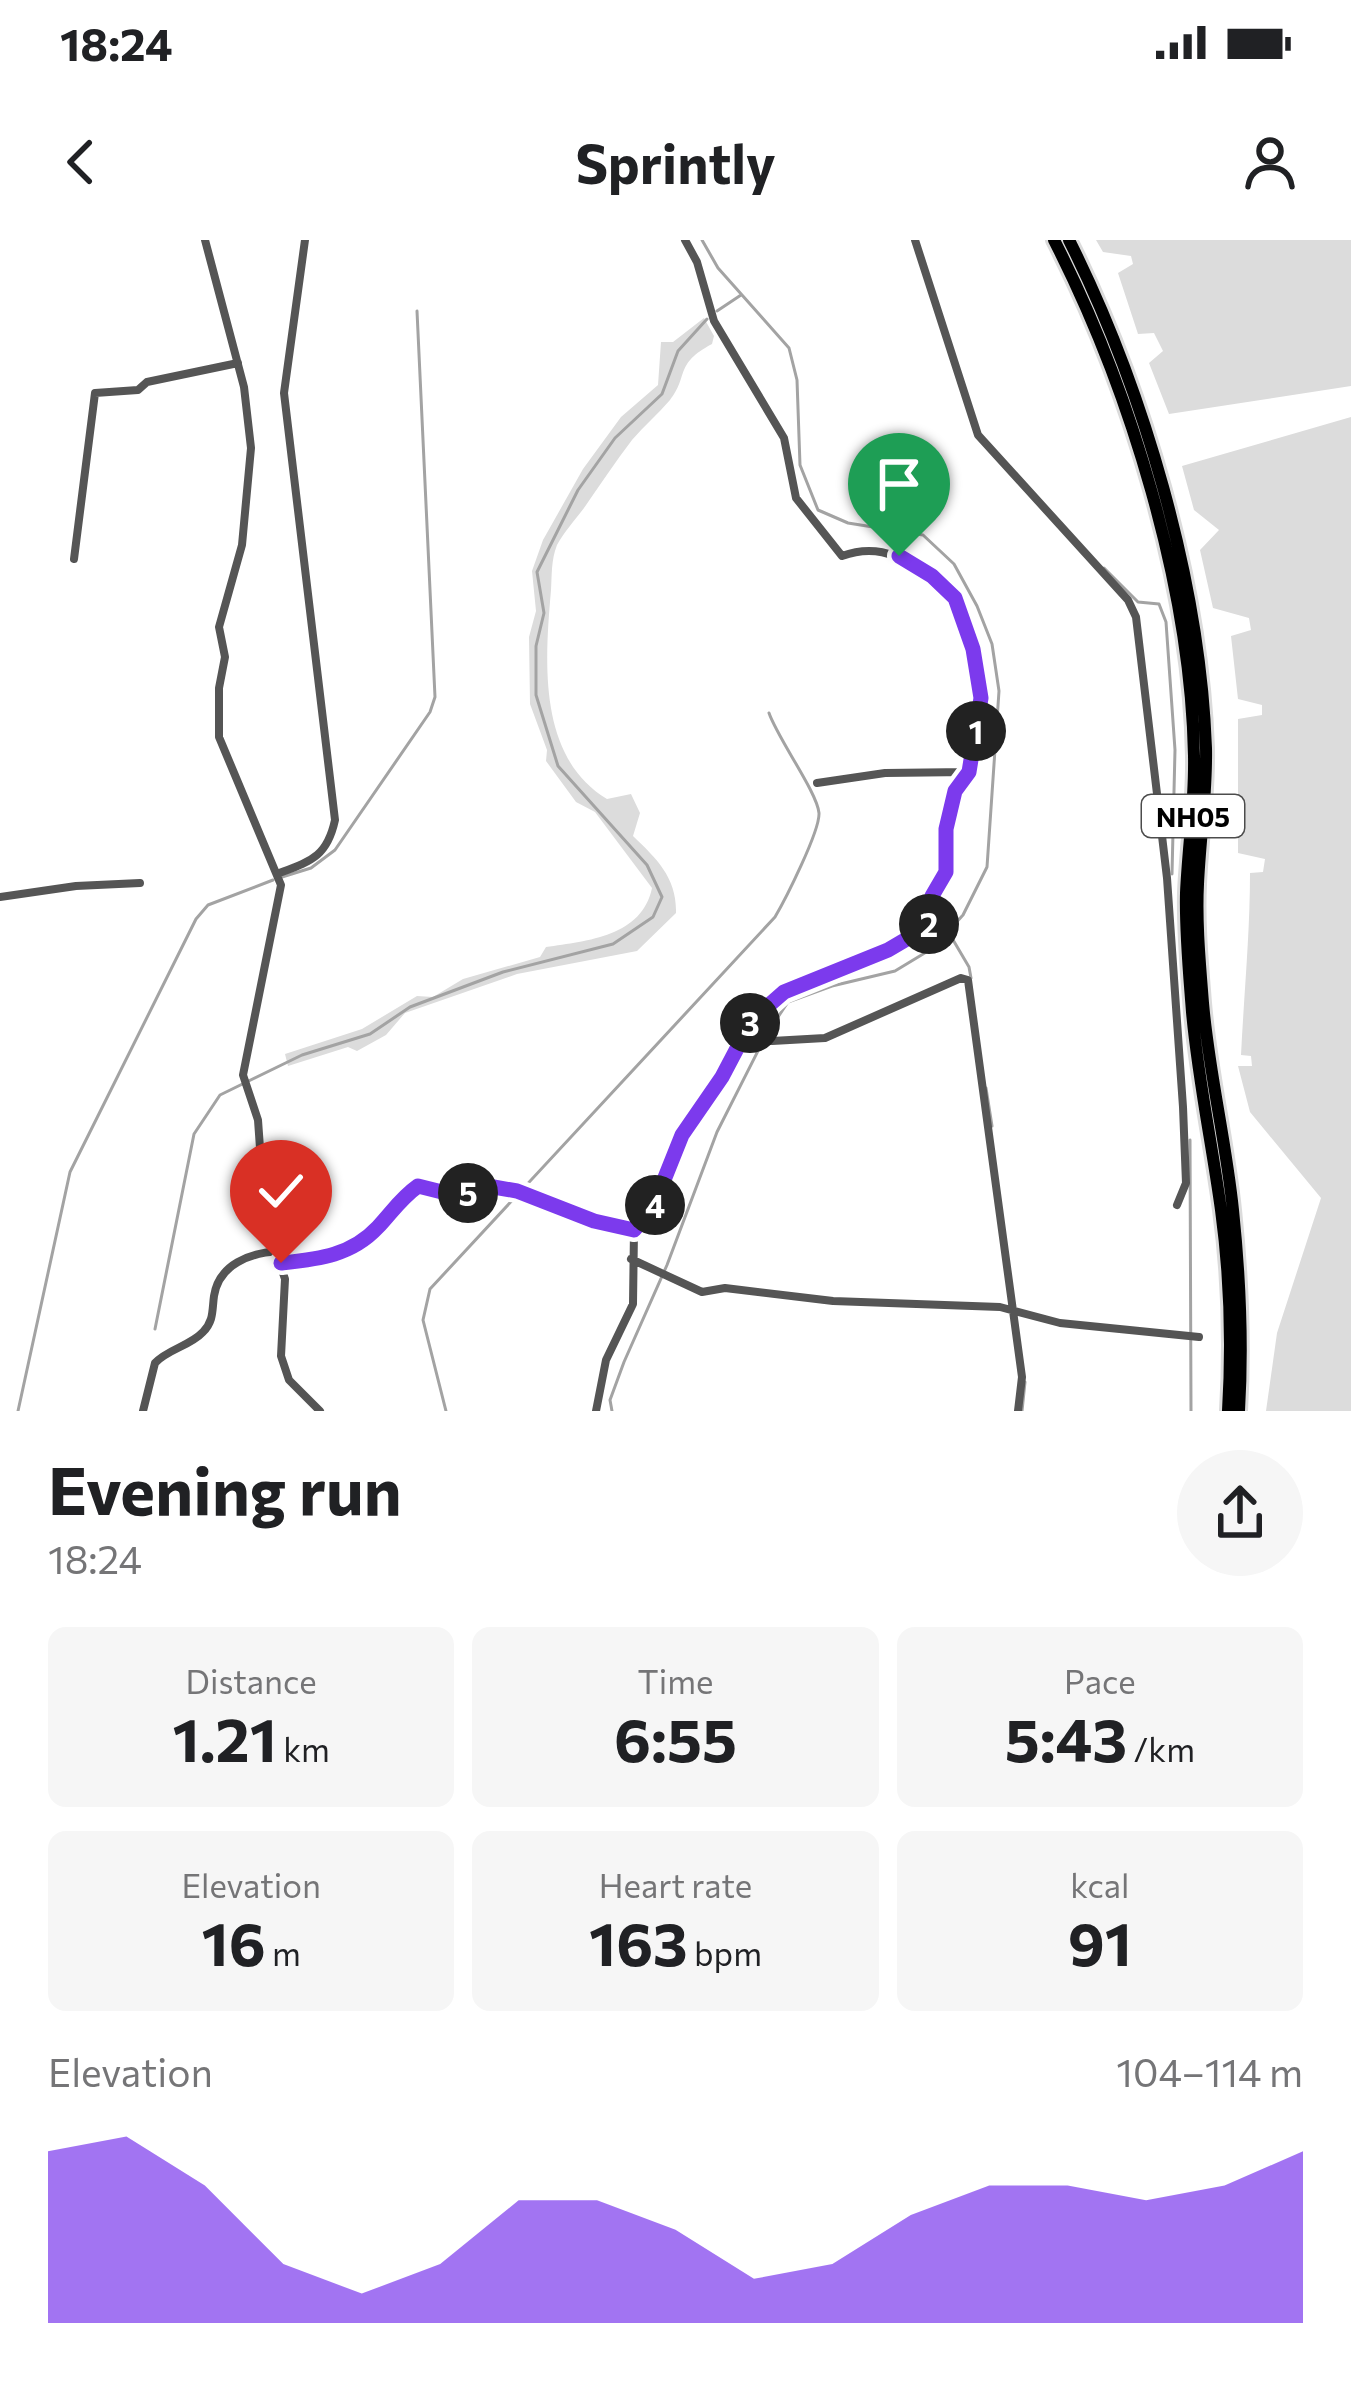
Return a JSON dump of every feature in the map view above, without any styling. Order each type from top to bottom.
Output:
[{"type":"main road","name":"NH05","points":[[1054,240],[1088,306],[1114,379],[1146,480],[1187,656],[1195,759],[1186,894],[1188,958],[1204,1114],[1222,1214],[1228,1411]]},
{"type":"main road","name":"NH05","points":[[1069,240],[1099,301],[1126,374],[1162,495],[1199,650],[1206,753],[1199,952],[1215,1108],[1233,1208],[1240,1411]]},
{"type":"street","points":[[205,240],[238,363],[251,448],[242,545],[219,627],[225,657],[219,688],[220,737],[279,880],[243,1075],[258,1120],[255,1191],[265,1227],[279,1251],[286,1298],[281,1356],[289,1381],[320,1411]]},
{"type":"street","points":[[279,880],[314,860],[331,841],[335,820],[284,393],[305,240]]},
{"type":"street","points":[[596,1411],[605,1360],[633,1304],[634,1230],[652,1210],[682,1135],[722,1077],[752,1020],[784,992],[888,950],[922,930],[938,914],[932,896],[946,872],[946,829],[955,791],[969,772],[981,698],[973,649],[955,598],[932,576],[899,556],[870,549],[842,556],[796,498],[784,438],[714,321],[697,262],[685,240]]},
{"type":"street","points":[[915,240],[978,435],[1128,600],[1136,617],[1167,878],[1183,1106],[1186,1184],[1177,1205]]},
{"type":"street","points":[[74,559],[95,393],[138,390],[147,382],[238,363]]},
{"type":"street","points":[[817,783],[885,773],[969,772]]},
{"type":"street","points":[[0,896],[140,883]]},
{"type":"street","points":[[772,1041],[825,1038],[961,978],[968,980],[1022,1377],[1018,1411]]},
{"type":"street","points":[[281,1263],[331,1258],[355,1246],[375,1231],[401,1197],[418,1186],[454,1195],[488,1186],[521,1192],[594,1221],[634,1230]]},
{"type":"street","points":[[143,1411],[155,1363],[205,1331],[212,1319],[218,1282],[227,1270],[257,1253],[279,1251]]},
{"type":"street","points":[[632,1259],[702,1292],[724,1288],[833,1301],[892,1300],[1012,1310],[1060,1323],[1195,1336]]},
{"type":"shaded area","points":[[1096,240],[1351,240],[1351,386],[1169,414],[1149,363],[1163,351],[1154,333],[1138,334],[1118,273],[1133,264],[1131,256],[1103,252]]},
{"type":"shaded area","points":[[704,318],[714,336],[712,344],[687,364],[676,392],[632,440],[557,545],[547,646],[550,705],[568,758],[584,781],[607,799],[631,794],[640,813],[633,836],[669,879],[676,913],[637,951],[517,974],[405,1013],[386,1035],[357,1051],[348,1047],[288,1066],[285,1054],[362,1029],[417,996],[433,997],[463,979],[540,957],[546,947],[611,933],[637,917],[646,904],[652,888],[595,812],[576,802],[546,761],[547,750],[530,704],[529,637],[536,611],[532,571],[543,540],[583,469],[621,417],[658,385],[661,342],[673,342]]},
{"type":"shaded area","points":[[1351,417],[1351,1411],[1266,1411],[1277,1333],[1321,1198],[1250,1112],[1238,1066],[1252,1066],[1251,1056],[1241,1055],[1250,873],[1263,872],[1265,859],[1238,853],[1238,719],[1262,715],[1262,705],[1238,699],[1231,636],[1251,630],[1249,618],[1213,608],[1200,550],[1219,530],[1194,510],[1182,466]]},
{"type":"waterway","points":[[612,1411],[610,1400],[624,1362],[717,1132],[788,1002],[895,971],[933,948],[963,915],[987,867],[999,691],[992,644],[977,606],[954,564],[923,535],[848,523],[818,510],[800,465],[797,380],[789,348],[718,268],[702,240]]},
{"type":"waterway","points":[[717,311],[741,295]]},
{"type":"waterway","points":[[282,877],[311,868],[335,850],[430,712],[435,697],[417,311]]},
{"type":"waterway","points":[[155,1329],[194,1134],[220,1095],[302,1055],[370,1034],[410,1007],[503,972],[613,944],[653,917],[662,897],[647,865],[558,766],[536,695],[536,646],[544,613],[537,572],[578,490],[615,438],[662,394],[678,351],[707,319]]},
{"type":"waterway","points":[[1104,568],[1138,602],[1159,604],[1166,622],[1175,750],[1172,874]]},
{"type":"waterway","points":[[446,1411],[423,1320],[430,1289],[775,917],[801,865],[819,813],[769,713]]},
{"type":"waterway","points":[[18,1411],[70,1172],[196,919],[208,905],[273,880]]},
{"type":"waterway","points":[[949,933],[971,978]]},
{"type":"waterway","points":[[986,1088],[992,1126]]},
{"type":"waterway","points":[[1190,1140],[1191,1411]]},
{"type":"waterway","points":[[1022,1411],[1025,1382]]},
{"type":"route","points":[[281,1263],[331,1258],[355,1246],[375,1231],[401,1197],[418,1186],[454,1195],[488,1186],[517,1191],[594,1221],[634,1230],[652,1210],[682,1135],[722,1077],[752,1020],[784,992],[888,950],[922,930],[938,914],[932,896],[946,872],[946,829],[955,791],[969,772],[981,698],[973,649],[955,598],[932,576],[899,556]]}]
